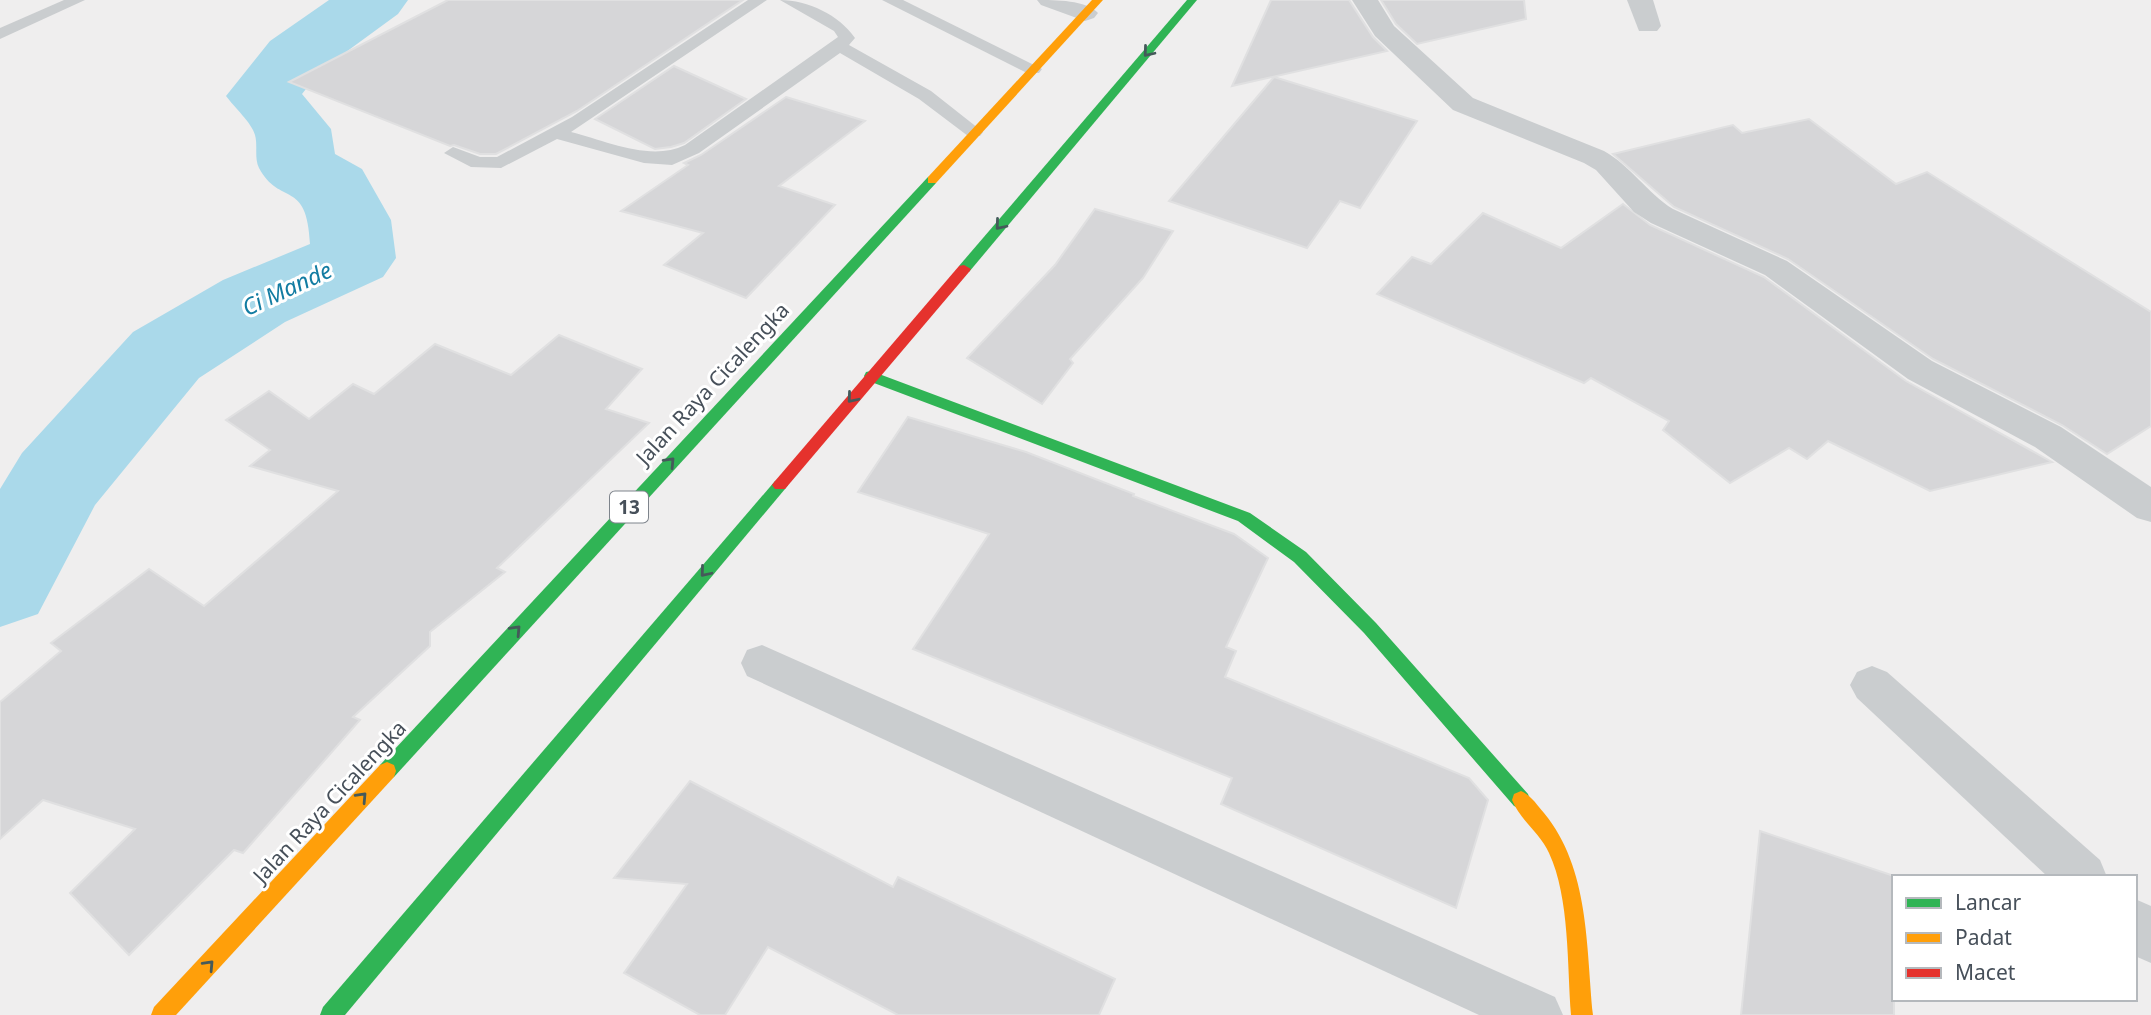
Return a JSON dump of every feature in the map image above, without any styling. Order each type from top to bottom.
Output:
[{"type":"main road","points":[[331,1015],[1192,0]]},
{"type":"main road","name":"Jalan Raya Cicalengka","points":[[162,1015],[1091,7]]},
{"type":"main road","points":[[871,376],[1244,517],[1300,557],[1370,628],[1539,820],[1559,854],[1569,898],[1582,1015]]},
{"type":"street","points":[[1050,0],[1091,7]]},
{"type":"street","points":[[1365,0],[1384,31],[1463,104],[1606,164],[1653,211],[1776,268],[1920,370],[2048,437],[2151,507]]},
{"type":"street","points":[[1640,0],[1648,26]]},
{"type":"street","points":[[762,663],[1538,1015]]},
{"type":"street","points":[[1872,685],[2081,875]]},
{"type":"street","points":[[2137,926],[2151,938]]},
{"type":"lane","points":[[0,34],[77,0]]},
{"type":"lane","points":[[453,153],[478,163],[501,162],[578,121],[759,0]]},
{"type":"lane","points":[[554,133],[644,157],[672,159],[692,149],[847,38],[840,28],[788,0]]},
{"type":"lane","points":[[890,0],[1033,69]]},
{"type":"lane","points":[[839,46],[925,95],[974,132]]},
{"type":"building","points":[[448,0],[743,0],[577,111],[496,154],[480,154],[450,146],[289,82]]},
{"type":"building","points":[[1271,0],[1349,0],[1373,37],[1387,51],[1232,86]]},
{"type":"building","points":[[1381,0],[1524,0],[1526,19],[1417,44],[1396,24]]},
{"type":"building","points":[[674,66],[746,99],[684,143],[671,147],[655,149],[595,119]]},
{"type":"building","points":[[1274,77],[1417,121],[1360,208],[1340,201],[1307,248],[1169,201]]},
{"type":"building","points":[[786,97],[865,121],[779,186],[835,205],[746,298],[664,265],[703,233],[621,211],[688,165],[684,163],[701,155]]},
{"type":"building","points":[[1809,119],[1896,184],[1927,172],[2151,312],[2151,426],[2107,454],[2062,425],[1933,359],[1788,259],[1674,207],[1613,154],[1733,125],[1742,133]]},
{"type":"building","points":[[1623,204],[1650,225],[1764,277],[1906,381],[2052,462],[1930,491],[1828,441],[1807,459],[1789,448],[1730,483],[1663,430],[1669,421],[1591,378],[1584,383],[1377,294],[1412,257],[1431,264],[1483,213],[1561,248]]},
{"type":"building","points":[[1095,209],[1173,231],[1143,278],[1070,359],[1073,363],[1042,404],[967,358],[1055,265]]},
{"type":"building","points":[[559,335],[642,369],[606,409],[649,423],[497,568],[505,572],[430,632],[430,646],[353,717],[360,720],[243,853],[234,850],[129,955],[70,893],[135,829],[43,800],[0,839],[0,702],[61,651],[51,643],[149,569],[204,606],[338,491],[250,466],[270,450],[226,420],[269,391],[309,419],[353,384],[374,394],[435,344],[511,375]]},
{"type":"building","points":[[908,417],[1026,452],[1134,494],[1133,496],[1234,534],[1268,558],[1226,647],[1236,651],[1225,677],[1469,778],[1488,800],[1456,908],[1221,804],[1232,778],[913,649],[989,534],[858,492]]},
{"type":"building","points":[[690,781],[893,887],[898,877],[1115,979],[1099,1015],[898,1015],[768,947],[725,1015],[700,1015],[624,973],[687,884],[614,878]]},
{"type":"building","points":[[1760,831],[1892,875],[1894,1015],[1741,1015]]},
{"type":"waterway","name":"Ci Mande","points":[[0,583],[58,480],[166,355],[254,301],[353,258],[350,220],[334,186],[297,165],[293,129],[263,96],[295,56],[374,0]]},
{"type":"traffic: fast","points":[[964,269],[1192,0]]},
{"type":"traffic: fast","points":[[387,771],[932,180]]},
{"type":"traffic: fast","points":[[871,376],[1244,517],[1300,557],[1370,628],[1521,800]]},
{"type":"traffic: fast","points":[[331,1015],[780,485]]},
{"type":"traffic: slow","points":[[932,180],[1098,0]]},
{"type":"traffic: slow","points":[[162,1015],[387,771]]},
{"type":"traffic: slow","points":[[1521,800],[1551,839],[1565,870],[1575,932],[1582,1015]]},
{"type":"traffic: jam","points":[[780,485],[964,269]]}]
